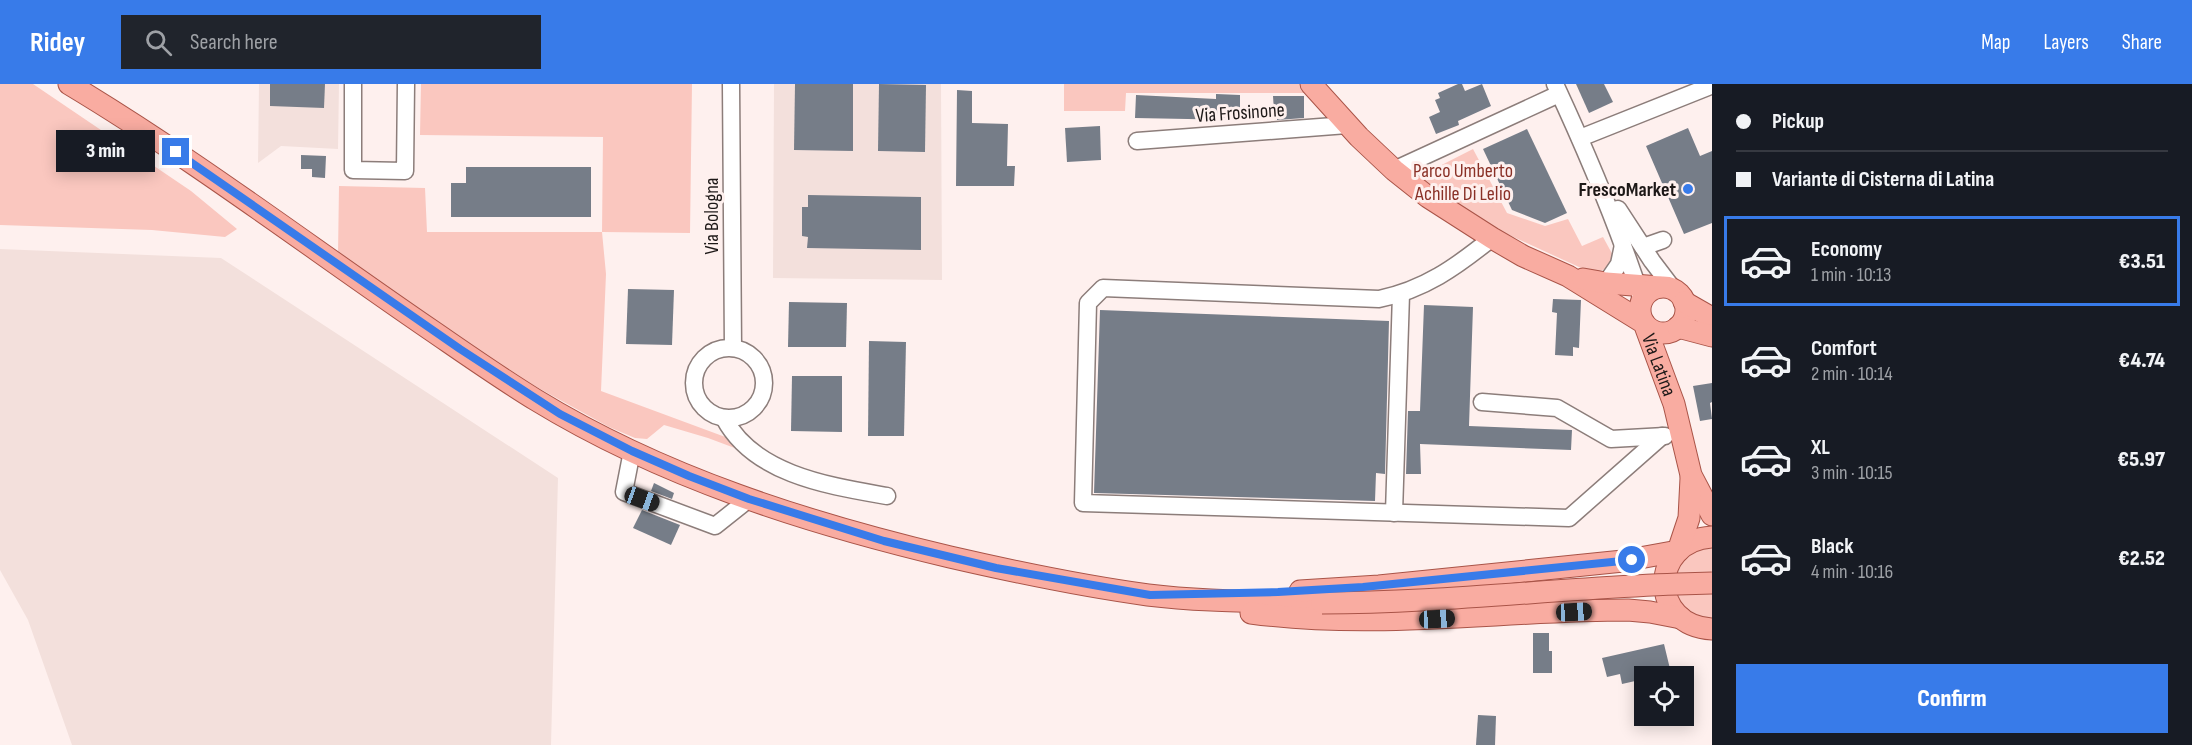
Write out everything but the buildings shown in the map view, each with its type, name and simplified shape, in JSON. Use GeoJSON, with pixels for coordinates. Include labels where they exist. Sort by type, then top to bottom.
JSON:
{"type":"FeatureCollection","features":[{"type":"Feature","properties":{"kind":"main road"},"geometry":{"type":"LineString","coordinates":[[69,84],[138,125],[518,389],[585,428],[632,451],[749,499],[851,532],[938,554],[1030,574],[1243,612],[1321,619],[1417,620],[1611,610],[1641,611],[1697,625]]}},
{"type":"Feature","properties":{"kind":"main road"},"geometry":{"type":"LineString","coordinates":[[1311,84],[1347,125],[1394,170],[1428,197],[1492,238],[1523,256],[1568,276],[1656,332],[1674,329],[1712,336]]}},
{"type":"Feature","properties":{"kind":"main road"},"geometry":{"type":"LineString","coordinates":[[1568,276],[1646,294],[1673,293],[1712,318]]}},
{"type":"Feature","properties":{"kind":"main road","name":"Via Latina"},"geometry":{"type":"LineString","coordinates":[[1640,292],[1641,316],[1674,404]]}},
{"type":"Feature","properties":{"kind":"main road","name":"Via Latina"},"geometry":{"type":"LineString","coordinates":[[1673,293],[1685,315],[1674,329],[1670,355],[1674,404],[1672,436],[1712,515]]}},
{"type":"Feature","properties":{"kind":"main road","name":"Via Latina"},"geometry":{"type":"LineString","coordinates":[[1691,475],[1689,518],[1678,551],[1668,567],[1664,585],[1666,598],[1672,609],[1697,625],[1712,645]]}},
{"type":"Feature","properties":{"kind":"main road"},"geometry":{"type":"LineString","coordinates":[[1150,595],[1278,592],[1378,586],[1623,561],[1678,551],[1701,538],[1712,537]]}},
{"type":"Feature","properties":{"kind":"main road"},"geometry":{"type":"LineString","coordinates":[[1150,595],[1322,603],[1423,601],[1625,585],[1712,583]]}},
{"type":"Feature","properties":{"kind":"street"},"geometry":{"type":"LineString","coordinates":[[353,84],[353,171],[405,171],[406,84]]}},
{"type":"Feature","properties":{"kind":"street","name":"Via Bologna"},"geometry":{"type":"LineString","coordinates":[[731,84],[733,348]]}},
{"type":"Feature","properties":{"kind":"street"},"geometry":{"type":"LineString","coordinates":[[1580,138],[1708,87]]}},
{"type":"Feature","properties":{"kind":"street"},"geometry":{"type":"LineString","coordinates":[[1394,170],[1557,89],[1596,174],[1623,241],[1640,292]]}},
{"type":"Feature","properties":{"kind":"street","name":"Via Frosinone"},"geometry":{"type":"LineString","coordinates":[[1137,141],[1347,125]]}},
{"type":"Feature","properties":{"kind":"street"},"geometry":{"type":"LineString","coordinates":[[1596,174],[1673,293]]}},
{"type":"Feature","properties":{"kind":"street"},"geometry":{"type":"LineString","coordinates":[[1492,238],[1455,268],[1401,294],[1379,299],[1103,288],[1088,303],[1083,503],[1569,518],[1672,436]]}},
{"type":"Feature","properties":{"kind":"street"},"geometry":{"type":"LineString","coordinates":[[1643,247],[1663,240]]}},
{"type":"Feature","properties":{"kind":"street"},"geometry":{"type":"LineString","coordinates":[[1606,283],[1619,264],[1623,241]]}},
{"type":"Feature","properties":{"kind":"street"},"geometry":{"type":"LineString","coordinates":[[1394,513],[1401,294]]}},
{"type":"Feature","properties":{"kind":"street"},"geometry":{"type":"LineString","coordinates":[[733,348],[755,359],[762,369],[763,394],[757,405],[748,413],[736,418],[724,418],[712,415],[696,397],[695,373],[705,358],[721,349],[733,348]]}},
{"type":"Feature","properties":{"kind":"street"},"geometry":{"type":"LineString","coordinates":[[1482,402],[1557,408],[1611,439],[1672,436]]}},
{"type":"Feature","properties":{"kind":"street"},"geometry":{"type":"LineString","coordinates":[[724,418],[735,436],[744,445],[777,466],[839,488],[887,496]]}},
{"type":"Feature","properties":{"kind":"street"},"geometry":{"type":"LineString","coordinates":[[632,451],[624,492],[715,526],[749,499]]}},
{"type":"Feature","properties":{"kind":"shaded area"},"geometry":{"type":"Polygon","coordinates":[[[259,84],[339,84],[338,149],[281,146],[258,163],[259,84]]]}},
{"type":"Feature","properties":{"kind":"shaded area"},"geometry":{"type":"Polygon","coordinates":[[[774,84],[941,84],[942,280],[773,278],[774,84]]]}},
{"type":"Feature","properties":{"kind":"shaded area"},"geometry":{"type":"Polygon","coordinates":[[[0,249],[221,258],[558,478],[551,745],[72,745],[28,620],[0,570],[0,249]]]}},
{"type":"Feature","properties":{"kind":"green space"},"geometry":{"type":"Polygon","coordinates":[[[0,84],[33,84],[191,191],[237,229],[225,237],[152,230],[0,225],[0,84]]]}},
{"type":"Feature","properties":{"kind":"green space"},"geometry":{"type":"Polygon","coordinates":[[[421,84],[692,84],[690,233],[602,232],[603,137],[420,135],[421,84]]]}},
{"type":"Feature","properties":{"kind":"green space"},"geometry":{"type":"Polygon","coordinates":[[[1064,84],[1303,84],[1310,93],[1126,93],[1125,111],[1064,111],[1064,84]]]}},
{"type":"Feature","properties":{"kind":"green space","name":"Parco Umberto Achille Di Lelio"},"geometry":{"type":"Polygon","coordinates":[[[1473,149],[1507,213],[1545,226],[1568,219],[1582,246],[1603,237],[1615,259],[1609,268],[1592,273],[1483,223],[1418,177],[1473,149]]]}},
{"type":"Feature","properties":{"kind":"green space"},"geometry":{"type":"Polygon","coordinates":[[[339,186],[425,188],[427,232],[602,232],[606,274],[601,391],[728,438],[740,450],[664,425],[647,439],[635,438],[609,427],[504,369],[338,254],[339,186]]]}},
{"type":"Feature","properties":{"kind":"green space"},"geometry":{"type":"Polygon","coordinates":[[[1712,545],[1712,622],[1700,621],[1679,606],[1673,570],[1689,550],[1712,545]]]}},
{"type":"Feature","properties":{"kind":"place","name":"FrescoMarket"},"geometry":{"type":"Point","coordinates":[1688,189]}},
{"type":"Feature","properties":{"kind":"route"},"geometry":{"type":"LineString","coordinates":[[176,152],[518,389],[585,428],[689,476],[749,499],[884,541],[996,568],[1150,595],[1278,592],[1363,587],[1632,560]]}}]}
